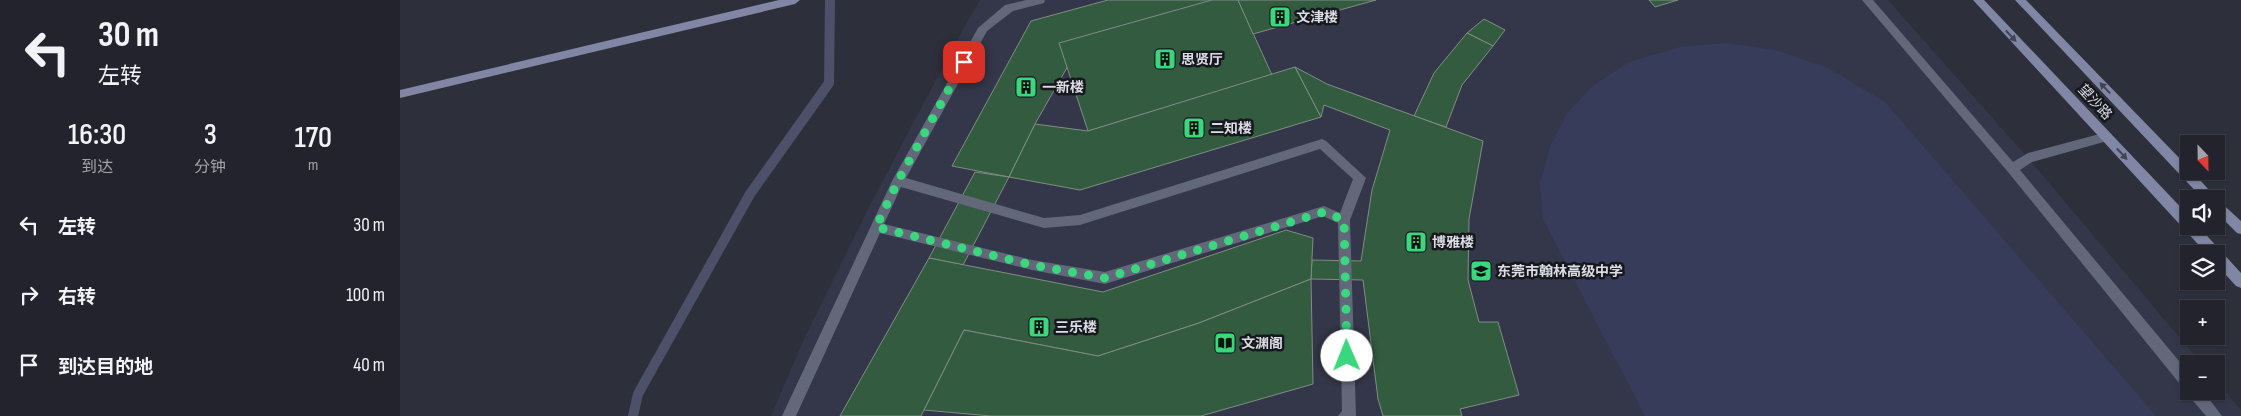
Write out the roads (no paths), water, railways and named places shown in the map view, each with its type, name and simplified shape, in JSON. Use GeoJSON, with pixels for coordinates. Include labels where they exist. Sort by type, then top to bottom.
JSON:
{"type":"FeatureCollection","features":[{"type":"Feature","properties":{"kind":"main road"},"geometry":{"type":"LineString","coordinates":[[400,94],[795,0]]}},
{"type":"Feature","properties":{"kind":"main road","name":"望沙路"},"geometry":{"type":"LineString","coordinates":[[1978,0],[2180,216]]}},
{"type":"Feature","properties":{"kind":"main road","name":"望沙路"},"geometry":{"type":"LineString","coordinates":[[2020,0],[2202,190]]}},
{"type":"Feature","properties":{"kind":"main road"},"geometry":{"type":"LineString","coordinates":[[2225,213],[2241,229]]}},
{"type":"Feature","properties":{"kind":"main road","name":"望沙路"},"geometry":{"type":"LineString","coordinates":[[2198,235],[2207,245]]}},
{"type":"Feature","properties":{"kind":"main road","name":"望沙路"},"geometry":{"type":"LineString","coordinates":[[2225,264],[2241,282]]}},
{"type":"Feature","properties":{"kind":"street"},"geometry":{"type":"LineString","coordinates":[[789,416],[898,181],[982,28],[1009,8],[1040,0]]}},
{"type":"Feature","properties":{"kind":"street"},"geometry":{"type":"LineString","coordinates":[[1867,0],[2012,170],[2180,373]]}},
{"type":"Feature","properties":{"kind":"street"},"geometry":{"type":"LineString","coordinates":[[2012,170],[2028,158],[2107,137]]}},
{"type":"Feature","properties":{"kind":"street"},"geometry":{"type":"LineString","coordinates":[[898,181],[1044,223],[1080,220],[1322,144],[1360,178],[1344,220],[1348,415],[1345,416]]}},
{"type":"Feature","properties":{"kind":"street"},"geometry":{"type":"LineString","coordinates":[[876,227],[1032,265],[1105,278],[1324,212],[1344,220]]}},
{"type":"Feature","properties":{"kind":"street"},"geometry":{"type":"LineString","coordinates":[[2202,400],[2215,416]]}},
{"type":"Feature","properties":{"kind":"waterway"},"geometry":{"type":"LineString","coordinates":[[633,416],[638,394],[750,194],[829,83],[830,0]]}},
{"type":"Feature","properties":{"kind":"place","name":"文津楼"},"geometry":{"type":"Point","coordinates":[1280,17]}},
{"type":"Feature","properties":{"kind":"place","name":"思贤厅"},"geometry":{"type":"Point","coordinates":[1165,59]}},
{"type":"Feature","properties":{"kind":"place","name":"一新楼"},"geometry":{"type":"Point","coordinates":[1026,87]}},
{"type":"Feature","properties":{"kind":"place","name":"二知楼"},"geometry":{"type":"Point","coordinates":[1194,128]}},
{"type":"Feature","properties":{"kind":"place","name":"博雅楼"},"geometry":{"type":"Point","coordinates":[1416,242]}},
{"type":"Feature","properties":{"kind":"place","name":"东莞市翰林高级中学"},"geometry":{"type":"Point","coordinates":[1481,271]}},
{"type":"Feature","properties":{"kind":"place","name":"三乐楼"},"geometry":{"type":"Point","coordinates":[1039,327]}},
{"type":"Feature","properties":{"kind":"place","name":"文渊阁"},"geometry":{"type":"Point","coordinates":[1225,343]}}]}
